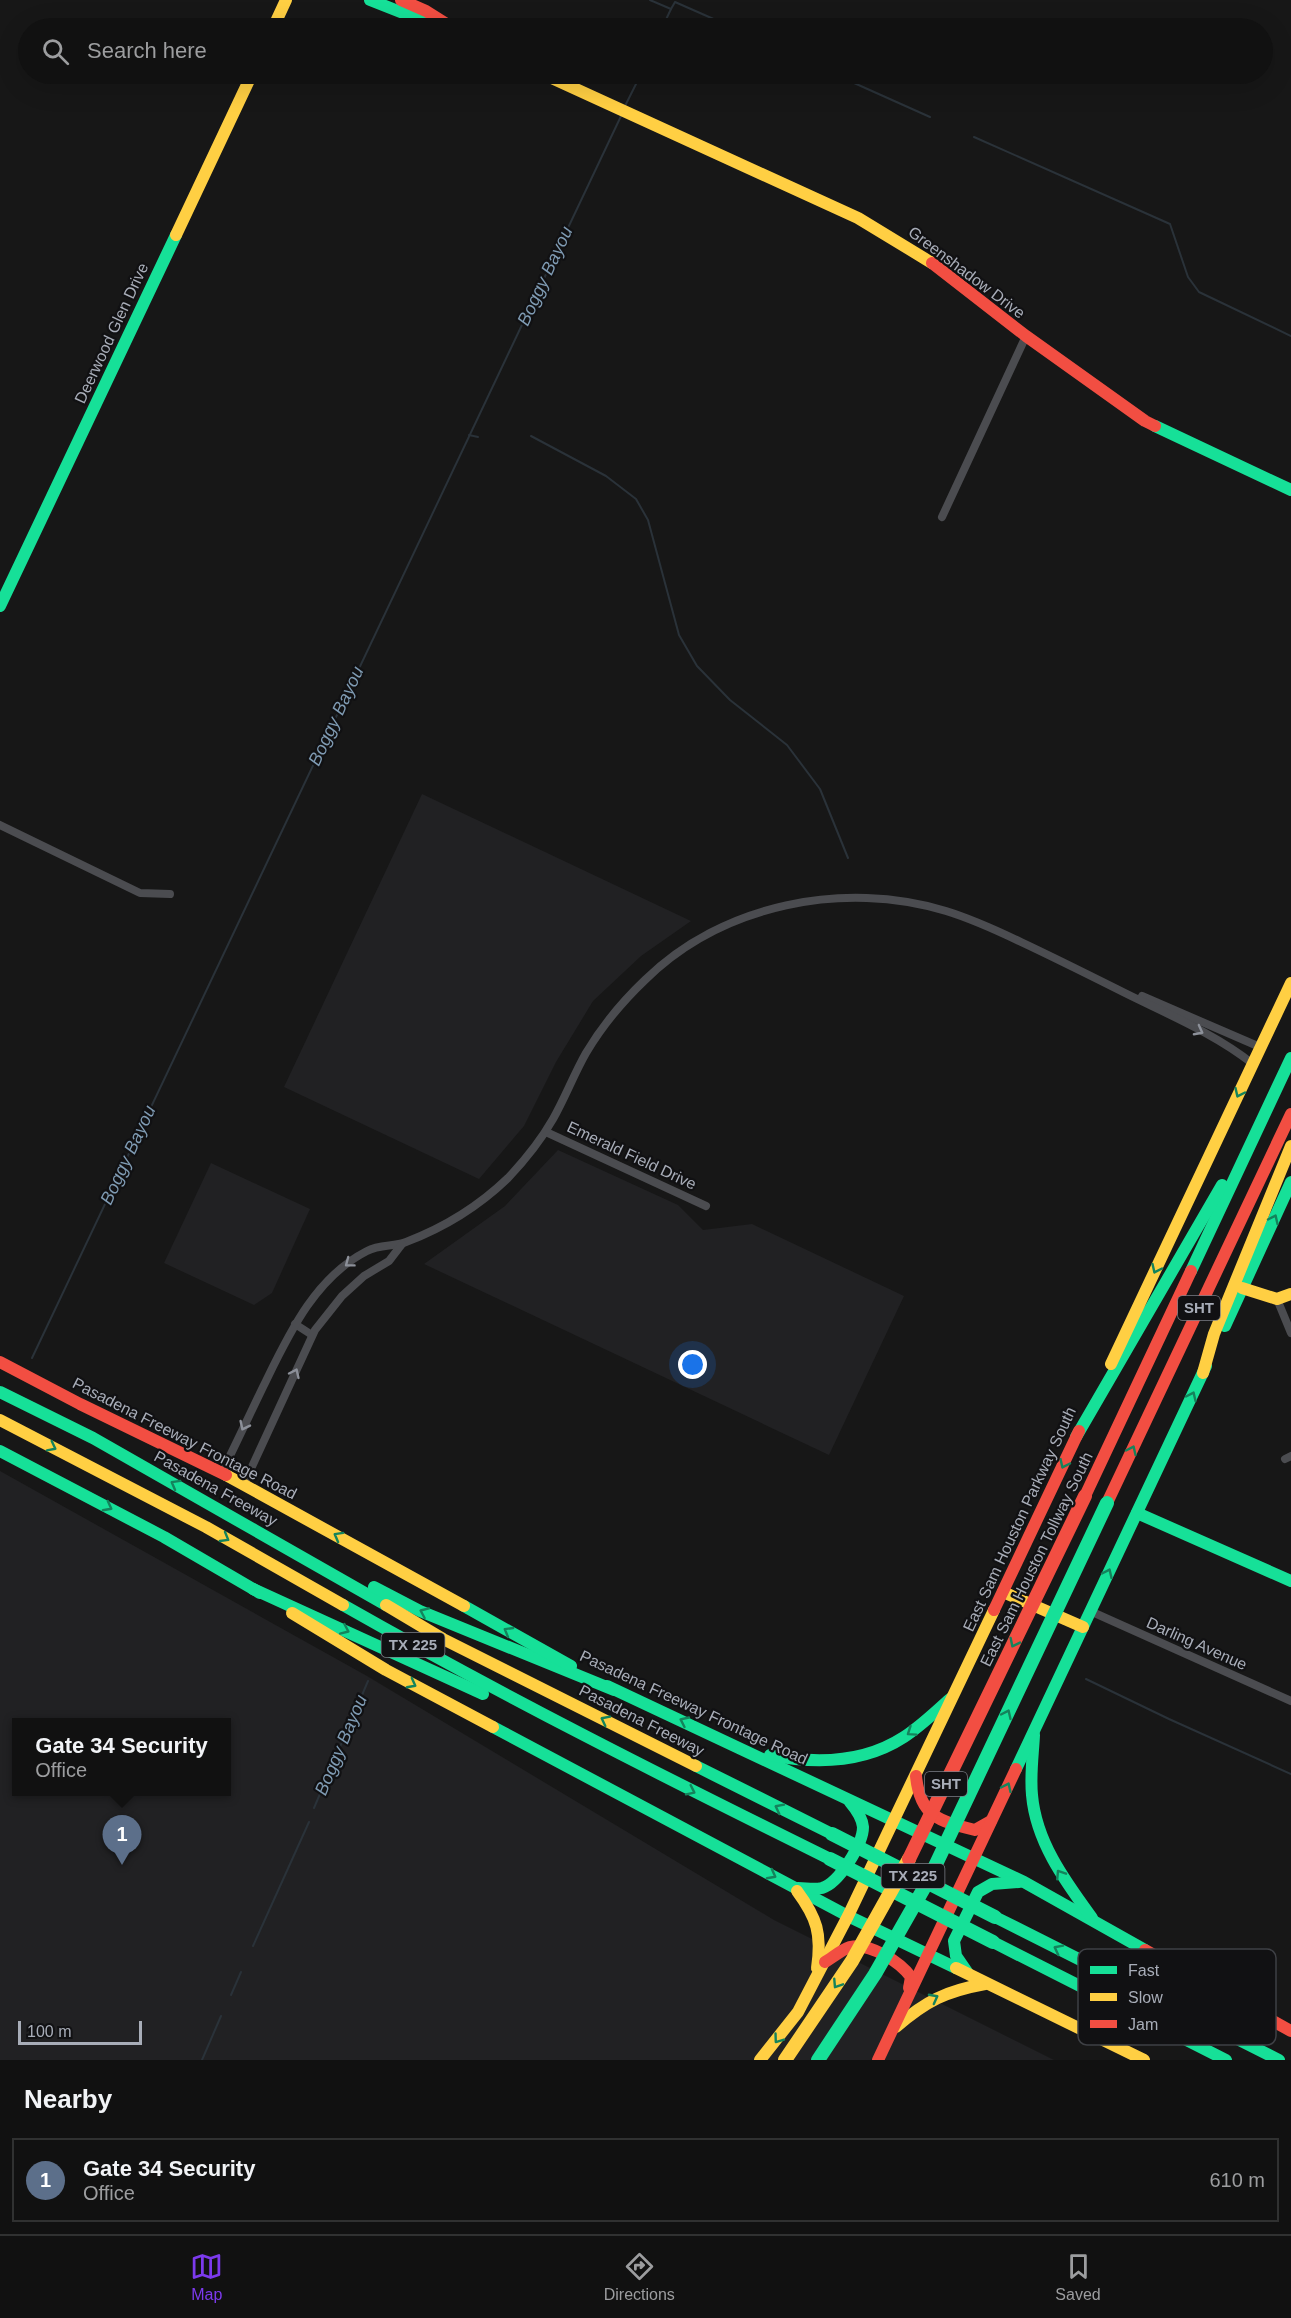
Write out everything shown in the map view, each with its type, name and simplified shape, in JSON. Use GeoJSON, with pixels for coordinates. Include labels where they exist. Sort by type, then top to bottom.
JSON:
{"type":"FeatureCollection","features":[{"type":"Feature","properties":{"kind":"main road"},"geometry":{"type":"LineString","coordinates":[[278,18],[286,0]]}},
{"type":"Feature","properties":{"kind":"main road"},"geometry":{"type":"LineString","coordinates":[[370,0],[416,18]]}},
{"type":"Feature","properties":{"kind":"main road"},"geometry":{"type":"LineString","coordinates":[[401,0],[437,18]]}},
{"type":"Feature","properties":{"kind":"main road","name":"Deerwood Glen Drive"},"geometry":{"type":"LineString","coordinates":[[0,606],[247,84]]}},
{"type":"Feature","properties":{"kind":"main road","name":"Greenshadow Drive"},"geometry":{"type":"LineString","coordinates":[[565,84],[858,218],[928,259],[1026,336],[1145,421],[1291,490]]}},
{"type":"Feature","properties":{"kind":"main road","name":"East Sam Houston Parkway South"},"geometry":{"type":"LineString","coordinates":[[760,2060],[798,2012],[848,1916],[1291,983]]}},
{"type":"Feature","properties":{"kind":"main road","name":"East Sam Houston Tollway South"},"geometry":{"type":"LineString","coordinates":[[785,2060],[852,1961],[904,1869],[1191,1274],[1291,1058]]}},
{"type":"Feature","properties":{"kind":"main road"},"geometry":{"type":"LineString","coordinates":[[1076,1437],[1267,1107]]}},
{"type":"Feature","properties":{"kind":"main road","name":"SHT"},"geometry":{"type":"LineString","coordinates":[[818,2060],[875,1974],[928,1881],[1291,1114]]}},
{"type":"Feature","properties":{"kind":"main road"},"geometry":{"type":"LineString","coordinates":[[1203,1373],[1214,1334],[1291,1146]]}},
{"type":"Feature","properties":{"kind":"main road"},"geometry":{"type":"LineString","coordinates":[[878,2060],[1291,1182]]}},
{"type":"Feature","properties":{"kind":"main road"},"geometry":{"type":"LineString","coordinates":[[1242,1288],[1277,1299],[1291,1294]]}},
{"type":"Feature","properties":{"kind":"main road","name":"Pasadena Freeway Frontage Road"},"geometry":{"type":"LineString","coordinates":[[0,1362],[80,1404],[222,1472],[614,1690],[1024,1882],[1145,1949]]}},
{"type":"Feature","properties":{"kind":"main road","name":"Pasadena Freeway"},"geometry":{"type":"LineString","coordinates":[[0,1392],[93,1438],[443,1638],[1078,1959]]}},
{"type":"Feature","properties":{"kind":"main road","name":"TX 225"},"geometry":{"type":"LineString","coordinates":[[0,1420],[206,1527],[447,1664],[660,1775],[1078,1985]]}},
{"type":"Feature","properties":{"kind":"main road"},"geometry":{"type":"LineString","coordinates":[[0,1451],[164,1537],[386,1670],[848,1916],[1078,2028]]}},
{"type":"Feature","properties":{"kind":"main road"},"geometry":{"type":"LineString","coordinates":[[1137,1512],[1291,1581]]}},
{"type":"Feature","properties":{"kind":"main road"},"geometry":{"type":"LineString","coordinates":[[317,1564],[357,1578],[420,1611],[614,1690]]}},
{"type":"Feature","properties":{"kind":"main road"},"geometry":{"type":"LineString","coordinates":[[253,1589],[660,1775]]}},
{"type":"Feature","properties":{"kind":"main road"},"geometry":{"type":"LineString","coordinates":[[1003,1592],[1083,1627]]}},
{"type":"Feature","properties":{"kind":"main road"},"geometry":{"type":"LineString","coordinates":[[737,1746],[788,1760],[842,1759],[868,1753],[895,1743],[919,1727],[955,1694]]}},
{"type":"Feature","properties":{"kind":"main road"},"geometry":{"type":"LineString","coordinates":[[1034,1729],[1033,1805],[1040,1831],[1052,1861],[1095,1921]]}},
{"type":"Feature","properties":{"kind":"main road"},"geometry":{"type":"LineString","coordinates":[[916,1775],[919,1798],[925,1808],[954,1825],[975,1830],[991,1821]]}},
{"type":"Feature","properties":{"kind":"main road"},"geometry":{"type":"LineString","coordinates":[[794,1887],[817,1889],[827,1886],[835,1879],[859,1846],[862,1832],[861,1815],[841,1795]]}},
{"type":"Feature","properties":{"kind":"main road"},"geometry":{"type":"LineString","coordinates":[[970,1976],[956,1956],[954,1941],[978,1892],[992,1884],[1024,1882]]}},
{"type":"Feature","properties":{"kind":"main road"},"geometry":{"type":"LineString","coordinates":[[794,1887],[812,1910],[819,1929],[821,1944],[816,1978]]}},
{"type":"Feature","properties":{"kind":"main road"},"geometry":{"type":"LineString","coordinates":[[824,1963],[850,1947],[870,1948],[903,1966],[911,1977],[907,1998]]}},
{"type":"Feature","properties":{"kind":"main road"},"geometry":{"type":"LineString","coordinates":[[893,2030],[937,1995],[985,1984]]}},
{"type":"Feature","properties":{"kind":"main road","name":"Pasadena Freeway Frontage Road"},"geometry":{"type":"LineString","coordinates":[[1276,2023],[1291,2031]]}},
{"type":"Feature","properties":{"kind":"main road"},"geometry":{"type":"LineString","coordinates":[[1113,2045],[1144,2060]]}},
{"type":"Feature","properties":{"kind":"main road","name":"TX 225"},"geometry":{"type":"LineString","coordinates":[[1196,2045],[1226,2060]]}},
{"type":"Feature","properties":{"kind":"main road","name":"Pasadena Freeway"},"geometry":{"type":"LineString","coordinates":[[1249,2045],[1279,2060]]}},
{"type":"Feature","properties":{"kind":"street"},"geometry":{"type":"LineString","coordinates":[[942,517],[1026,336]]}},
{"type":"Feature","properties":{"kind":"street"},"geometry":{"type":"LineString","coordinates":[[0,825],[141,893],[170,894]]}},
{"type":"Feature","properties":{"kind":"street"},"geometry":{"type":"LineString","coordinates":[[222,1472],[295,1324],[327,1281],[352,1260],[376,1247],[402,1244],[449,1222],[481,1200],[508,1177],[546,1132],[592,1045],[611,1017],[645,980],[675,954],[710,933],[740,920],[769,910],[815,900],[857,897],[923,905],[969,918],[1092,975],[1260,1047]]}},
{"type":"Feature","properties":{"kind":"street"},"geometry":{"type":"LineString","coordinates":[[1092,975],[1216,1040],[1253,1064]]}},
{"type":"Feature","properties":{"kind":"street","name":"Emerald Field Drive"},"geometry":{"type":"LineString","coordinates":[[546,1132],[706,1206]]}},
{"type":"Feature","properties":{"kind":"street"},"geometry":{"type":"LineString","coordinates":[[244,1484],[312,1335],[323,1318],[364,1276],[389,1261],[402,1244]]}},
{"type":"Feature","properties":{"kind":"street"},"geometry":{"type":"LineString","coordinates":[[1277,1299],[1291,1333]]}},
{"type":"Feature","properties":{"kind":"street"},"geometry":{"type":"LineString","coordinates":[[295,1324],[312,1335]]}},
{"type":"Feature","properties":{"kind":"street","name":"Darling Avenue"},"geometry":{"type":"LineString","coordinates":[[1090,1611],[1291,1701]]}},
{"type":"Feature","properties":{"kind":"shaded area"},"geometry":{"type":"Polygon","coordinates":[[[422,794],[691,921],[641,956],[593,1001],[556,1062],[524,1126],[479,1179],[284,1087],[422,794]]]}},
{"type":"Feature","properties":{"kind":"shaded area"},"geometry":{"type":"Polygon","coordinates":[[[558,1150],[678,1205],[703,1230],[752,1224],[904,1296],[829,1455],[424,1264],[505,1206],[558,1150]]]}},
{"type":"Feature","properties":{"kind":"shaded area"},"geometry":{"type":"Polygon","coordinates":[[[211,1163],[310,1209],[272,1293],[254,1305],[164,1263],[211,1163]]]}},
{"type":"Feature","properties":{"kind":"shaded area"},"geometry":{"type":"Polygon","coordinates":[[[0,1471],[367,1676],[774,1920],[1054,2060],[0,2060],[0,1471]]]}},
{"type":"Feature","properties":{"kind":"waterway"},"geometry":{"type":"LineString","coordinates":[[650,0],[671,9],[675,2],[711,18]]}},
{"type":"Feature","properties":{"kind":"waterway","name":"Boggy Bayou"},"geometry":{"type":"LineString","coordinates":[[667,18],[671,9]]}},
{"type":"Feature","properties":{"kind":"waterway","name":"Boggy Bayou"},"geometry":{"type":"LineString","coordinates":[[625,106],[636,84]]}},
{"type":"Feature","properties":{"kind":"waterway"},"geometry":{"type":"LineString","coordinates":[[856,84],[930,117]]}},
{"type":"Feature","properties":{"kind":"waterway","name":"Boggy Bayou"},"geometry":{"type":"LineString","coordinates":[[32,1358],[622,114]]}},
{"type":"Feature","properties":{"kind":"waterway"},"geometry":{"type":"LineString","coordinates":[[974,137],[1170,224],[1188,277],[1199,292],[1291,336]]}},
{"type":"Feature","properties":{"kind":"waterway","name":"Boggy Bayou"},"geometry":{"type":"LineString","coordinates":[[469,435],[478,437]]}},
{"type":"Feature","properties":{"kind":"waterway"},"geometry":{"type":"LineString","coordinates":[[531,436],[606,476],[636,499],[648,520],[679,635],[697,666],[730,700],[787,745],[820,789],[848,858]]}},
{"type":"Feature","properties":{"kind":"waterway"},"geometry":{"type":"LineString","coordinates":[[1086,1679],[1291,1774]]}},
{"type":"Feature","properties":{"kind":"waterway","name":"Boggy Bayou"},"geometry":{"type":"LineString","coordinates":[[314,1808],[368,1681]]}},
{"type":"Feature","properties":{"kind":"waterway","name":"Boggy Bayou"},"geometry":{"type":"LineString","coordinates":[[253,1946],[309,1822]]}},
{"type":"Feature","properties":{"kind":"waterway","name":"Boggy Bayou"},"geometry":{"type":"LineString","coordinates":[[231,1995],[241,1972]]}},
{"type":"Feature","properties":{"kind":"waterway","name":"Boggy Bayou"},"geometry":{"type":"LineString","coordinates":[[202,2060],[221,2016]]}},
{"type":"Feature","properties":{"kind":"traffic: fast"},"geometry":{"type":"LineString","coordinates":[[370,0],[416,18]]}},
{"type":"Feature","properties":{"kind":"traffic: fast"},"geometry":{"type":"LineString","coordinates":[[0,606],[176,235]]}},
{"type":"Feature","properties":{"kind":"traffic: fast"},"geometry":{"type":"LineString","coordinates":[[1155,426],[1291,490]]}},
{"type":"Feature","properties":{"kind":"traffic: fast"},"geometry":{"type":"LineString","coordinates":[[1191,1271],[1291,1058]]}},
{"type":"Feature","properties":{"kind":"traffic: fast"},"geometry":{"type":"LineString","coordinates":[[1225,1326],[1291,1182]]}},
{"type":"Feature","properties":{"kind":"traffic: fast"},"geometry":{"type":"LineString","coordinates":[[1076,1437],[1222,1185]]}},
{"type":"Feature","properties":{"kind":"traffic: fast"},"geometry":{"type":"LineString","coordinates":[[1016,1769],[1206,1366]]}},
{"type":"Feature","properties":{"kind":"traffic: fast"},"geometry":{"type":"LineString","coordinates":[[0,1392],[93,1438],[386,1605]]}},
{"type":"Feature","properties":{"kind":"traffic: fast"},"geometry":{"type":"LineString","coordinates":[[0,1451],[164,1537],[260,1593]]}},
{"type":"Feature","properties":{"kind":"traffic: fast"},"geometry":{"type":"LineString","coordinates":[[818,2060],[875,1974],[928,1881],[1107,1503]]}},
{"type":"Feature","properties":{"kind":"traffic: fast"},"geometry":{"type":"LineString","coordinates":[[1137,1513],[1291,1581]]}},
{"type":"Feature","properties":{"kind":"traffic: fast"},"geometry":{"type":"LineString","coordinates":[[374,1587],[420,1611],[614,1690]]}},
{"type":"Feature","properties":{"kind":"traffic: fast"},"geometry":{"type":"LineString","coordinates":[[253,1589],[483,1694]]}},
{"type":"Feature","properties":{"kind":"traffic: fast"},"geometry":{"type":"LineString","coordinates":[[343,1605],[585,1736],[830,1859]]}},
{"type":"Feature","properties":{"kind":"traffic: fast"},"geometry":{"type":"LineString","coordinates":[[464,1606],[571,1666]]}},
{"type":"Feature","properties":{"kind":"traffic: fast"},"geometry":{"type":"LineString","coordinates":[[607,1686],[1024,1882],[1143,1949]]}},
{"type":"Feature","properties":{"kind":"traffic: fast"},"geometry":{"type":"LineString","coordinates":[[770,1755],[822,1760],[873,1752],[889,1746],[910,1733],[950,1699]]}},
{"type":"Feature","properties":{"kind":"traffic: fast"},"geometry":{"type":"LineString","coordinates":[[493,1727],[848,1916],[956,1968]]}},
{"type":"Feature","properties":{"kind":"traffic: fast"},"geometry":{"type":"LineString","coordinates":[[1034,1735],[1031,1788],[1039,1829],[1053,1860],[1092,1918]]}},
{"type":"Feature","properties":{"kind":"traffic: fast"},"geometry":{"type":"LineString","coordinates":[[696,1766],[832,1834]]}},
{"type":"Feature","properties":{"kind":"traffic: fast"},"geometry":{"type":"LineString","coordinates":[[798,1888],[819,1889],[829,1885],[849,1862],[859,1843],[863,1827],[860,1817],[850,1802]]}},
{"type":"Feature","properties":{"kind":"traffic: fast"},"geometry":{"type":"LineString","coordinates":[[832,1834],[995,1917]]}},
{"type":"Feature","properties":{"kind":"traffic: fast"},"geometry":{"type":"LineString","coordinates":[[830,1859],[993,1942]]}},
{"type":"Feature","properties":{"kind":"traffic: fast"},"geometry":{"type":"LineString","coordinates":[[967,1972],[956,1956],[954,1941],[978,1892],[992,1884],[1019,1882]]}},
{"type":"Feature","properties":{"kind":"traffic: fast"},"geometry":{"type":"LineString","coordinates":[[995,1917],[1078,1959]]}},
{"type":"Feature","properties":{"kind":"traffic: fast"},"geometry":{"type":"LineString","coordinates":[[993,1942],[1078,1985]]}},
{"type":"Feature","properties":{"kind":"traffic: fast"},"geometry":{"type":"LineString","coordinates":[[1196,2045],[1226,2060]]}},
{"type":"Feature","properties":{"kind":"traffic: fast"},"geometry":{"type":"LineString","coordinates":[[1249,2045],[1279,2060]]}},
{"type":"Feature","properties":{"kind":"traffic: slow"},"geometry":{"type":"LineString","coordinates":[[278,18],[286,0]]}},
{"type":"Feature","properties":{"kind":"traffic: slow"},"geometry":{"type":"LineString","coordinates":[[176,235],[247,84]]}},
{"type":"Feature","properties":{"kind":"traffic: slow"},"geometry":{"type":"LineString","coordinates":[[565,84],[858,218],[932,263]]}},
{"type":"Feature","properties":{"kind":"traffic: slow"},"geometry":{"type":"LineString","coordinates":[[1111,1364],[1291,983]]}},
{"type":"Feature","properties":{"kind":"traffic: slow"},"geometry":{"type":"LineString","coordinates":[[1203,1373],[1214,1334],[1291,1146]]}},
{"type":"Feature","properties":{"kind":"traffic: slow"},"geometry":{"type":"LineString","coordinates":[[1242,1288],[1277,1299],[1291,1294]]}},
{"type":"Feature","properties":{"kind":"traffic: slow"},"geometry":{"type":"LineString","coordinates":[[0,1420],[206,1527],[343,1605]]}},
{"type":"Feature","properties":{"kind":"traffic: slow"},"geometry":{"type":"LineString","coordinates":[[226,1475],[464,1606]]}},
{"type":"Feature","properties":{"kind":"traffic: slow"},"geometry":{"type":"LineString","coordinates":[[1003,1592],[1083,1627]]}},
{"type":"Feature","properties":{"kind":"traffic: slow"},"geometry":{"type":"LineString","coordinates":[[386,1605],[443,1639],[696,1766]]}},
{"type":"Feature","properties":{"kind":"traffic: slow"},"geometry":{"type":"LineString","coordinates":[[760,2060],[798,2012],[848,1916],[994,1610]]}},
{"type":"Feature","properties":{"kind":"traffic: slow"},"geometry":{"type":"LineString","coordinates":[[292,1613],[386,1670],[493,1727]]}},
{"type":"Feature","properties":{"kind":"traffic: slow"},"geometry":{"type":"LineString","coordinates":[[785,2060],[852,1961],[909,1859]]}},
{"type":"Feature","properties":{"kind":"traffic: slow"},"geometry":{"type":"LineString","coordinates":[[797,1891],[816,1927],[819,1945],[817,1968]]}},
{"type":"Feature","properties":{"kind":"traffic: slow"},"geometry":{"type":"LineString","coordinates":[[956,1968],[1078,2028]]}},
{"type":"Feature","properties":{"kind":"traffic: slow"},"geometry":{"type":"LineString","coordinates":[[896,2027],[937,1998],[985,1984]]}},
{"type":"Feature","properties":{"kind":"traffic: slow"},"geometry":{"type":"LineString","coordinates":[[1113,2045],[1144,2060]]}},
{"type":"Feature","properties":{"kind":"traffic: jam"},"geometry":{"type":"LineString","coordinates":[[401,0],[437,18]]}},
{"type":"Feature","properties":{"kind":"traffic: jam"},"geometry":{"type":"LineString","coordinates":[[932,263],[1026,336],[1155,426]]}},
{"type":"Feature","properties":{"kind":"traffic: jam"},"geometry":{"type":"LineString","coordinates":[[1107,1503],[1291,1114]]}},
{"type":"Feature","properties":{"kind":"traffic: jam"},"geometry":{"type":"LineString","coordinates":[[1085,1496],[1191,1271]]}},
{"type":"Feature","properties":{"kind":"traffic: jam"},"geometry":{"type":"LineString","coordinates":[[0,1362],[226,1475]]}},
{"type":"Feature","properties":{"kind":"traffic: jam"},"geometry":{"type":"LineString","coordinates":[[994,1610],[1079,1431]]}},
{"type":"Feature","properties":{"kind":"traffic: jam"},"geometry":{"type":"LineString","coordinates":[[909,1859],[1085,1496]]}},
{"type":"Feature","properties":{"kind":"traffic: jam"},"geometry":{"type":"LineString","coordinates":[[878,2060],[1016,1769]]}},
{"type":"Feature","properties":{"kind":"traffic: jam"},"geometry":{"type":"LineString","coordinates":[[916,1776],[922,1800],[933,1815],[941,1820],[975,1830],[991,1821]]}},
{"type":"Feature","properties":{"kind":"traffic: jam"},"geometry":{"type":"LineString","coordinates":[[825,1962],[850,1947],[866,1947],[883,1954],[906,1971],[911,1977],[909,1988]]}},
{"type":"Feature","properties":{"kind":"traffic: jam"},"geometry":{"type":"LineString","coordinates":[[1276,2023],[1291,2031]]}},
{"type":"Feature","properties":{"kind":"place","name":"Gate 34 Security"},"geometry":{"type":"Point","coordinates":[122,1865]}}]}
